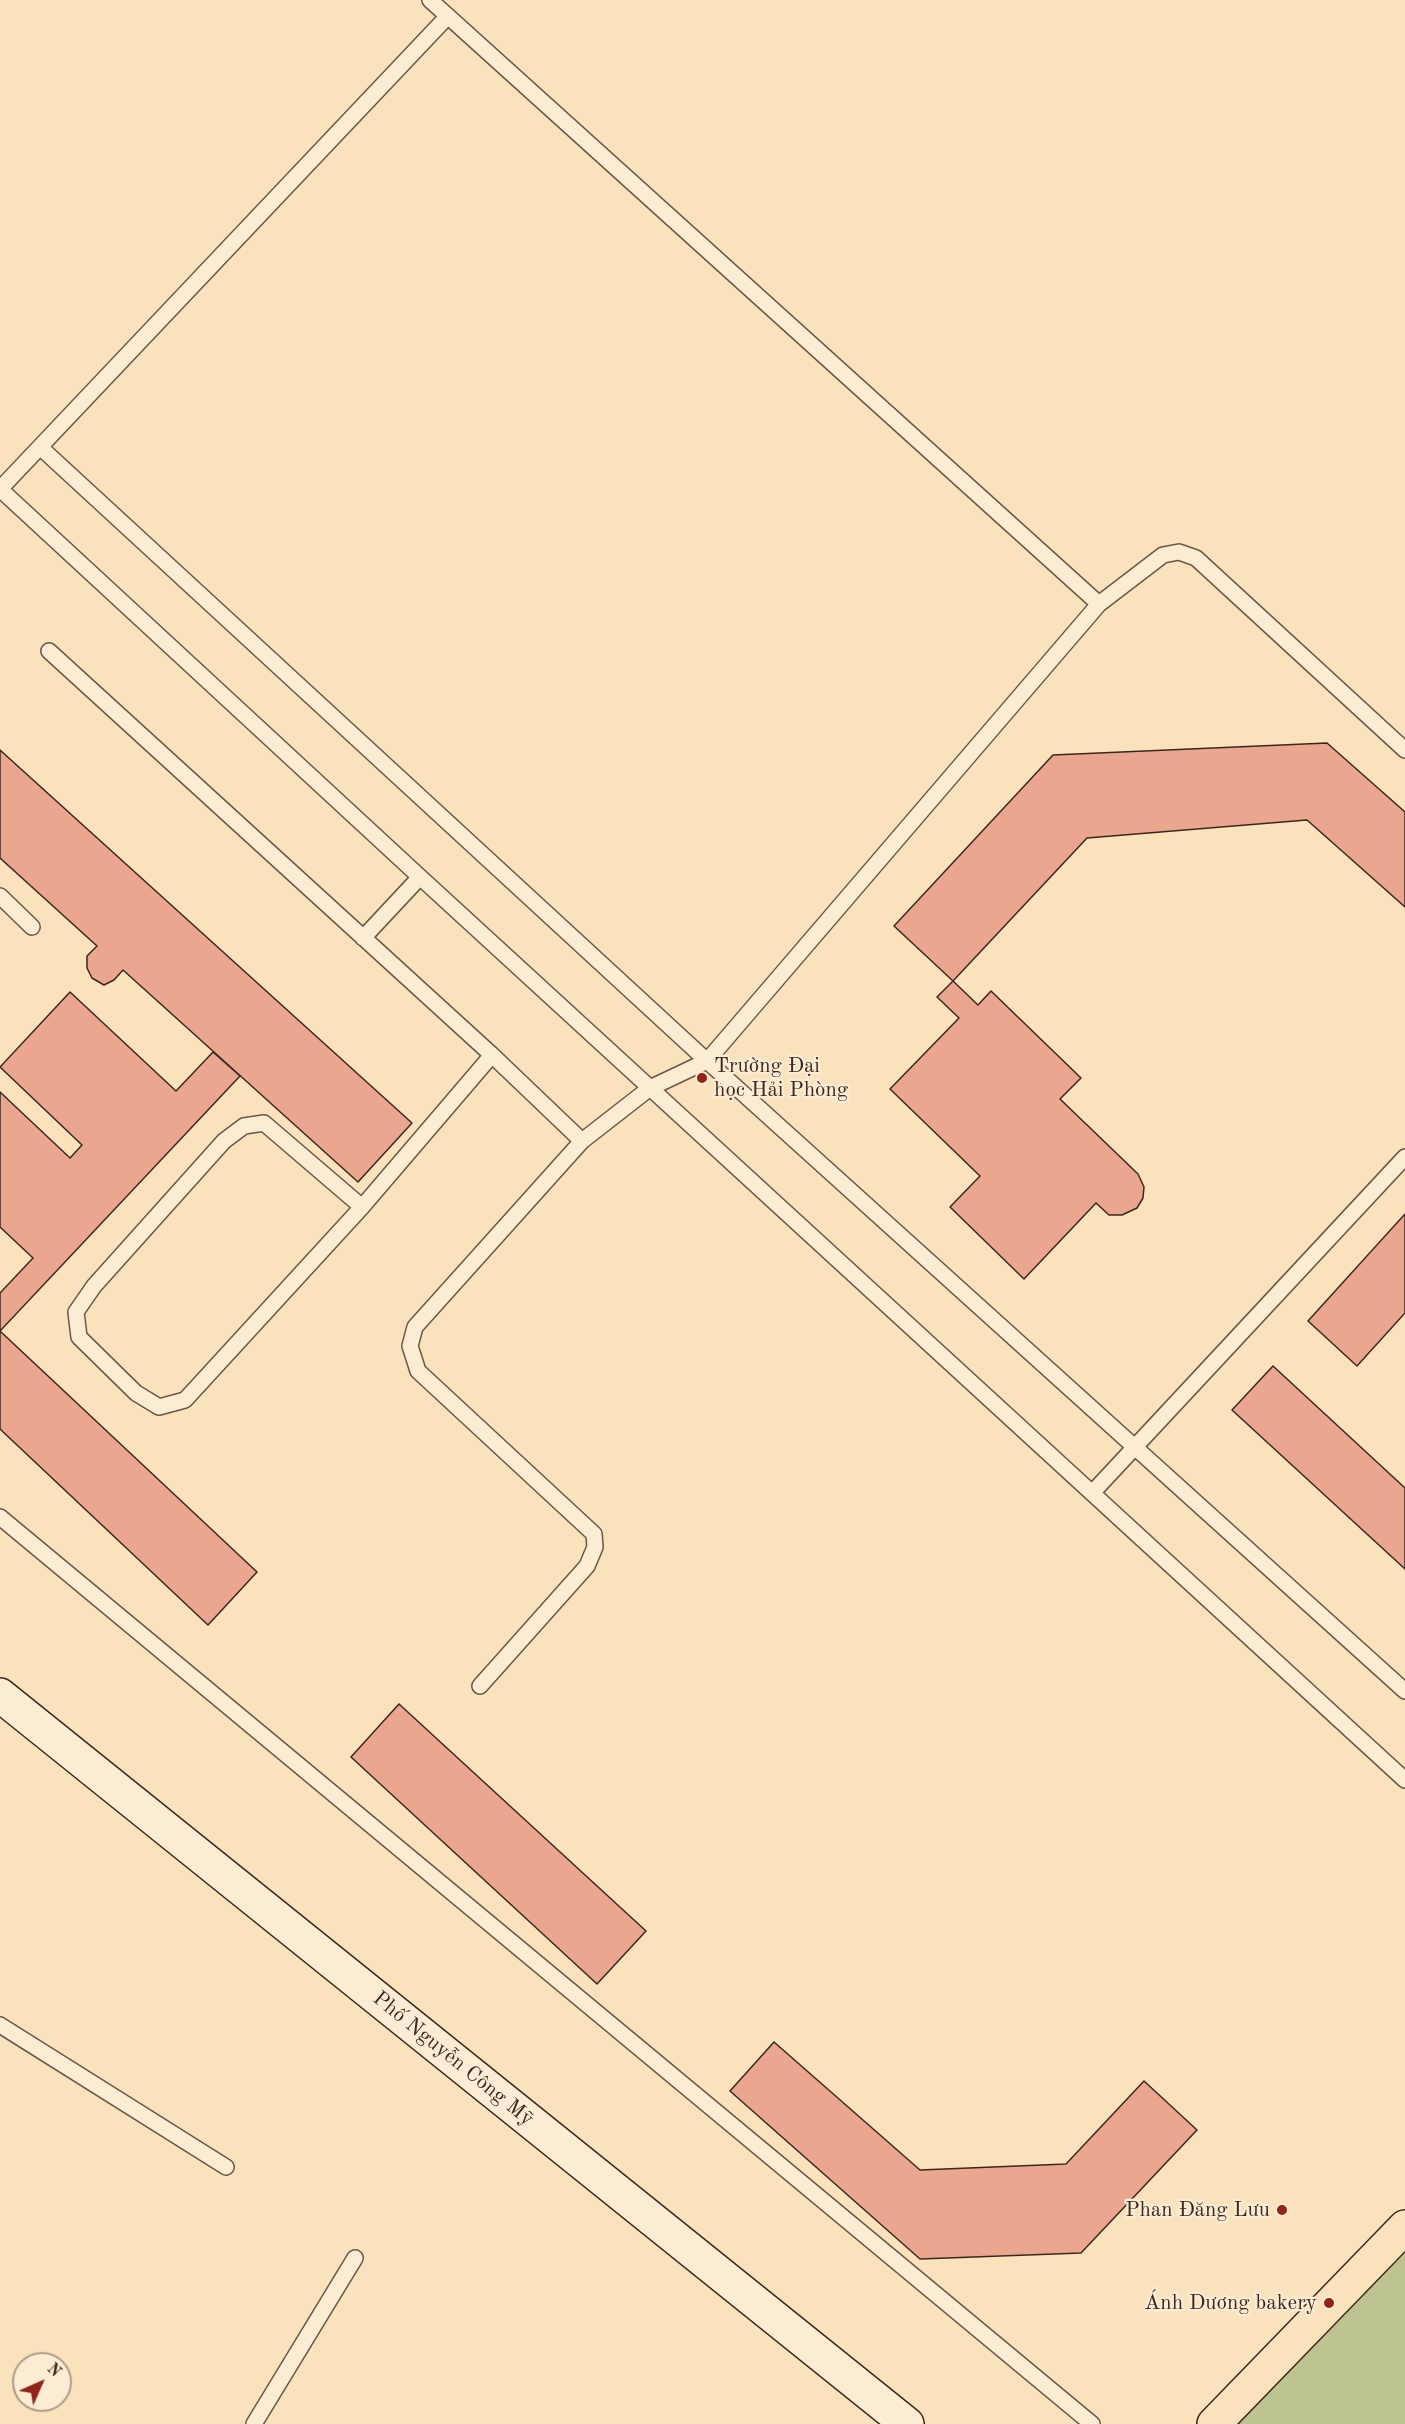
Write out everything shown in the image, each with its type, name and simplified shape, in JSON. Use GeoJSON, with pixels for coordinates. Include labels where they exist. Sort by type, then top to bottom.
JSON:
{"type":"FeatureCollection","features":[{"type":"Feature","properties":{"kind":"main road"},"geometry":{"type":"LineString","coordinates":[[1214,2424],[1405,2227]]}},
{"type":"Feature","properties":{"kind":"street","name":"Phố Nguyễn Công Mỹ"},"geometry":{"type":"LineString","coordinates":[[0,1695],[906,2424]]}},
{"type":"Feature","properties":{"kind":"lane"},"geometry":{"type":"LineString","coordinates":[[430,0],[1099,604]]}},
{"type":"Feature","properties":{"kind":"lane"},"geometry":{"type":"LineString","coordinates":[[448,16],[0,489],[1405,1780]]}},
{"type":"Feature","properties":{"kind":"lane"},"geometry":{"type":"LineString","coordinates":[[40,447],[707,1061],[1405,1691]]}},
{"type":"Feature","properties":{"kind":"lane"},"geometry":{"type":"LineString","coordinates":[[480,1686],[587,1566],[595,1547],[594,1534],[418,1371],[410,1346],[415,1327],[582,1141],[650,1088],[707,1061],[1099,604],[1163,555],[1179,552],[1196,558],[1405,750]]}},
{"type":"Feature","properties":{"kind":"lane"},"geometry":{"type":"LineString","coordinates":[[49,651],[492,1055],[582,1141]]}},
{"type":"Feature","properties":{"kind":"lane"},"geometry":{"type":"LineString","coordinates":[[363,938],[420,877]]}},
{"type":"Feature","properties":{"kind":"lane"},"geometry":{"type":"LineString","coordinates":[[0,896],[32,927]]}},
{"type":"Feature","properties":{"kind":"lane"},"geometry":{"type":"LineString","coordinates":[[362,1208],[264,1123],[244,1126],[224,1141],[94,1286],[76,1312],[79,1337],[136,1393],[159,1407],[185,1400],[362,1208],[492,1055]]}},
{"type":"Feature","properties":{"kind":"lane"},"geometry":{"type":"LineString","coordinates":[[1093,1492],[1405,1157]]}},
{"type":"Feature","properties":{"kind":"lane"},"geometry":{"type":"LineString","coordinates":[[0,1517],[1092,2424]]}},
{"type":"Feature","properties":{"kind":"lane"},"geometry":{"type":"LineString","coordinates":[[0,2025],[226,2167]]}},
{"type":"Feature","properties":{"kind":"lane"},"geometry":{"type":"LineString","coordinates":[[254,2424],[355,2258]]}},
{"type":"Feature","properties":{"kind":"green space"},"geometry":{"type":"Polygon","coordinates":[[[1405,2230],[1405,2424],[1221,2424],[1405,2230]]]}},
{"type":"Feature","properties":{"kind":"building"},"geometry":{"type":"Polygon","coordinates":[[[1327,743],[1405,812],[1405,907],[1307,820],[1087,838],[953,981],[894,926],[1053,755],[1327,743]]]}},
{"type":"Feature","properties":{"kind":"building"},"geometry":{"type":"Polygon","coordinates":[[[0,750],[412,1123],[358,1182],[123,970],[114,980],[104,985],[92,978],[87,968],[87,956],[97,946],[0,858],[0,750]]]}},
{"type":"Feature","properties":{"kind":"building"},"geometry":{"type":"Polygon","coordinates":[[[953,981],[978,1005],[991,991],[1081,1078],[1060,1099],[1138,1174],[1144,1187],[1143,1198],[1137,1208],[1122,1215],[1109,1215],[1096,1203],[1024,1279],[950,1207],[980,1176],[890,1089],[959,1018],[937,997],[953,981]]]}},
{"type":"Feature","properties":{"kind":"building"},"geometry":{"type":"Polygon","coordinates":[[[70,992],[176,1091],[213,1052],[240,1076],[0,1331],[0,1293],[33,1258],[0,1227],[0,1092],[70,1158],[82,1145],[0,1067],[70,992]]]}},
{"type":"Feature","properties":{"kind":"building"},"geometry":{"type":"Polygon","coordinates":[[[1405,1214],[1405,1313],[1357,1366],[1308,1321],[1405,1214]]]}},
{"type":"Feature","properties":{"kind":"building"},"geometry":{"type":"Polygon","coordinates":[[[0,1331],[257,1572],[208,1625],[0,1429],[0,1331]]]}},
{"type":"Feature","properties":{"kind":"building"},"geometry":{"type":"Polygon","coordinates":[[[1273,1366],[1405,1488],[1405,1569],[1232,1410],[1273,1366]]]}},
{"type":"Feature","properties":{"kind":"building"},"geometry":{"type":"Polygon","coordinates":[[[399,1704],[646,1931],[597,1984],[351,1757],[399,1704]]]}},
{"type":"Feature","properties":{"kind":"building"},"geometry":{"type":"Polygon","coordinates":[[[774,2042],[920,2170],[1066,2164],[1144,2081],[1197,2130],[1081,2253],[920,2259],[730,2091],[774,2042]]]}},
{"type":"Feature","properties":{"kind":"place","name":"Trường Đại học Hải Phòng"},"geometry":{"type":"Point","coordinates":[702,1078]}},
{"type":"Feature","properties":{"kind":"place","name":"Phan Đăng Lưu"},"geometry":{"type":"Point","coordinates":[1282,2210]}},
{"type":"Feature","properties":{"kind":"place","name":"Ánh Dương bakery"},"geometry":{"type":"Point","coordinates":[1329,2303]}}]}
